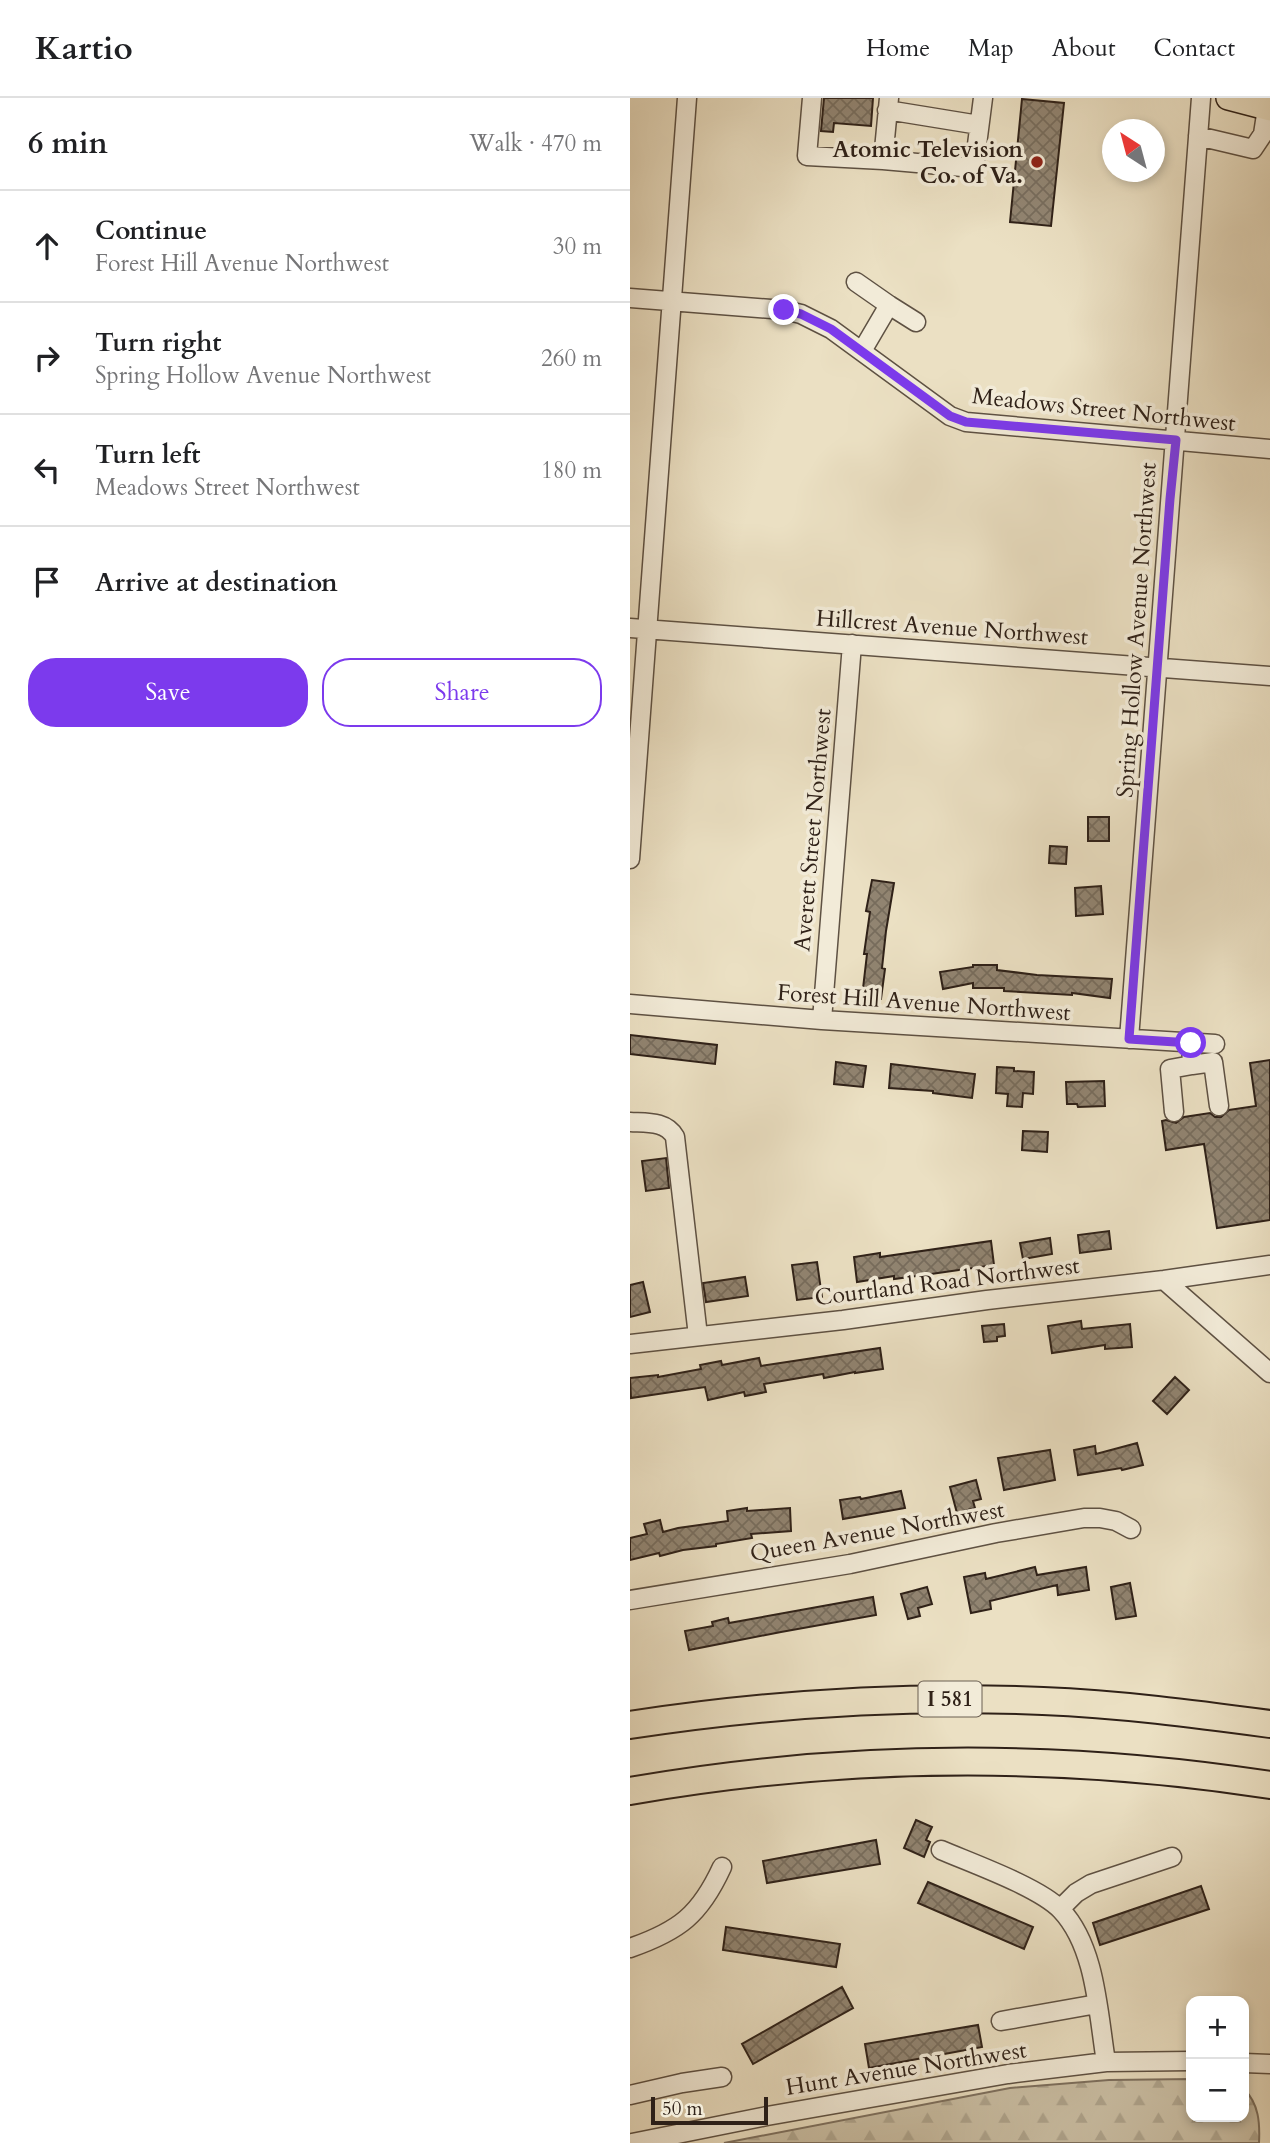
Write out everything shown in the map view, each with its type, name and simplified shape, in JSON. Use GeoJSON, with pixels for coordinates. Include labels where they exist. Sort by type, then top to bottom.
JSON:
{"type":"FeatureCollection","features":[{"type":"Feature","properties":{"kind":"highway","name":"I 581"},"geometry":{"type":"LineString","coordinates":[[630,1725],[813,1704],[929,1699],[1103,1705],[1270,1724]]}},
{"type":"Feature","properties":{"kind":"highway"},"geometry":{"type":"LineString","coordinates":[[630,1791],[759,1771],[918,1762],[1052,1762],[1171,1772],[1270,1785]]}},
{"type":"Feature","properties":{"kind":"main road"},"geometry":{"type":"LineString","coordinates":[[1228,98],[1268,108]]}},
{"type":"Feature","properties":{"kind":"street"},"geometry":{"type":"LineString","coordinates":[[630,859],[638,629],[671,301],[687,98]]}},
{"type":"Feature","properties":{"kind":"street"},"geometry":{"type":"LineString","coordinates":[[812,98],[807,156],[974,168],[983,98]]}},
{"type":"Feature","properties":{"kind":"street","name":"Spring Hollow Avenue Northwest"},"geometry":{"type":"LineString","coordinates":[[1129,1039],[1200,98]]}},
{"type":"Feature","properties":{"kind":"street"},"geometry":{"type":"LineString","coordinates":[[883,160],[888,104],[979,125]]}},
{"type":"Feature","properties":{"kind":"street"},"geometry":{"type":"LineString","coordinates":[[1198,136],[1253,149],[1263,134],[1268,108]]}},
{"type":"Feature","properties":{"kind":"street"},"geometry":{"type":"LineString","coordinates":[[856,282],[916,321]]}},
{"type":"Feature","properties":{"kind":"street","name":"Meadows Street Northwest"},"geometry":{"type":"LineString","coordinates":[[630,298],[784,310],[801,314],[831,329],[950,416],[966,422],[1270,449]]}},
{"type":"Feature","properties":{"kind":"street"},"geometry":{"type":"LineString","coordinates":[[862,351],[889,305]]}},
{"type":"Feature","properties":{"kind":"street","name":"Hillcrest Avenue Northwest"},"geometry":{"type":"LineString","coordinates":[[638,629],[1270,676]]}},
{"type":"Feature","properties":{"kind":"street","name":"Averett Street Northwest"},"geometry":{"type":"LineString","coordinates":[[821,1020],[852,644]]}},
{"type":"Feature","properties":{"kind":"street","name":"Forest Hill Avenue Northwest"},"geometry":{"type":"LineString","coordinates":[[630,1004],[821,1020],[1214,1044]]}},
{"type":"Feature","properties":{"kind":"street"},"geometry":{"type":"LineString","coordinates":[[1191,1043],[1192,1065]]}},
{"type":"Feature","properties":{"kind":"street"},"geometry":{"type":"LineString","coordinates":[[1174,1112],[1170,1069],[1213,1062],[1219,1106]]}},
{"type":"Feature","properties":{"kind":"street"},"geometry":{"type":"LineString","coordinates":[[630,1122],[664,1125],[675,1137],[698,1336]]}},
{"type":"Feature","properties":{"kind":"street","name":"Courtland Road Northwest"},"geometry":{"type":"LineString","coordinates":[[630,1344],[855,1319],[1270,1265]]}},
{"type":"Feature","properties":{"kind":"street"},"geometry":{"type":"LineString","coordinates":[[1164,1280],[1270,1373]]}},
{"type":"Feature","properties":{"kind":"street","name":"Queen Avenue Northwest"},"geometry":{"type":"LineString","coordinates":[[630,1600],[850,1564],[996,1533],[1084,1518],[1116,1521],[1131,1529]]}},
{"type":"Feature","properties":{"kind":"street"},"geometry":{"type":"LineString","coordinates":[[941,1850],[1021,1886],[1060,1909],[1085,1949],[1106,2062]]}},
{"type":"Feature","properties":{"kind":"street"},"geometry":{"type":"LineString","coordinates":[[1060,1909],[1076,1893],[1091,1884],[1172,1857]]}},
{"type":"Feature","properties":{"kind":"street"},"geometry":{"type":"LineString","coordinates":[[630,1948],[671,1932],[688,1918],[713,1887],[722,1867]]}},
{"type":"Feature","properties":{"kind":"street"},"geometry":{"type":"LineString","coordinates":[[1001,2021],[1097,2004]]}},
{"type":"Feature","properties":{"kind":"street","name":"Hunt Avenue Northwest"},"geometry":{"type":"LineString","coordinates":[[632,2143],[767,2116],[1008,2074],[1106,2062],[1186,2061]]}},
{"type":"Feature","properties":{"kind":"street"},"geometry":{"type":"LineString","coordinates":[[1249,2063],[1270,2064]]}},
{"type":"Feature","properties":{"kind":"street"},"geometry":{"type":"LineString","coordinates":[[630,2095],[722,2077]]}},
{"type":"Feature","properties":{"kind":"green space"},"geometry":{"type":"Polygon","coordinates":[[[1186,2079],[1186,2122],[1249,2122],[1249,2095],[1258,2114],[1259,2143],[724,2143],[1010,2088],[1109,2080],[1186,2079]]]}},
{"type":"Feature","properties":{"kind":"building"},"geometry":{"type":"Polygon","coordinates":[[[824,98],[873,98],[871,126],[834,123],[833,132],[821,131],[824,98]]]}},
{"type":"Feature","properties":{"kind":"building","name":"Atomic Television Co. of Va."},"geometry":{"type":"Polygon","coordinates":[[[1022,99],[1064,103],[1051,226],[1010,222],[1022,99]]]}},
{"type":"Feature","properties":{"kind":"building"},"geometry":{"type":"Polygon","coordinates":[[[1088,817],[1109,817],[1109,841],[1088,841],[1088,817]]]}},
{"type":"Feature","properties":{"kind":"building"},"geometry":{"type":"Polygon","coordinates":[[[1050,846],[1067,847],[1066,864],[1049,863],[1050,846]]]}},
{"type":"Feature","properties":{"kind":"building"},"geometry":{"type":"Polygon","coordinates":[[[872,880],[894,883],[886,931],[881,999],[862,997],[870,912],[866,911],[872,880]]]}},
{"type":"Feature","properties":{"kind":"building"},"geometry":{"type":"Polygon","coordinates":[[[1101,886],[1103,914],[1076,916],[1075,888],[1101,886]]]}},
{"type":"Feature","properties":{"kind":"building"},"geometry":{"type":"Polygon","coordinates":[[[973,965],[997,965],[997,970],[1037,975],[1112,979],[1110,998],[1072,993],[1004,991],[1004,988],[973,988],[973,983],[943,989],[940,972],[973,965]]]}},
{"type":"Feature","properties":{"kind":"building"},"geometry":{"type":"Polygon","coordinates":[[[630,1035],[717,1045],[715,1064],[630,1054],[630,1035]]]}},
{"type":"Feature","properties":{"kind":"building"},"geometry":{"type":"Polygon","coordinates":[[[1270,1060],[1270,1220],[1217,1228],[1204,1144],[1166,1150],[1162,1121],[1176,1123],[1184,1117],[1210,1113],[1221,1117],[1229,1110],[1256,1106],[1250,1063],[1270,1060]]]}},
{"type":"Feature","properties":{"kind":"building"},"geometry":{"type":"Polygon","coordinates":[[[836,1062],[866,1066],[863,1087],[834,1084],[836,1062]]]}},
{"type":"Feature","properties":{"kind":"building"},"geometry":{"type":"Polygon","coordinates":[[[891,1064],[975,1074],[972,1098],[933,1091],[889,1088],[891,1064]]]}},
{"type":"Feature","properties":{"kind":"building"},"geometry":{"type":"Polygon","coordinates":[[[997,1067],[1034,1072],[1033,1094],[1023,1093],[1022,1107],[1007,1106],[1008,1094],[996,1093],[997,1067]]]}},
{"type":"Feature","properties":{"kind":"building"},"geometry":{"type":"Polygon","coordinates":[[[1104,1081],[1105,1106],[1078,1107],[1077,1104],[1067,1104],[1066,1082],[1104,1081]]]}},
{"type":"Feature","properties":{"kind":"building"},"geometry":{"type":"Polygon","coordinates":[[[1023,1131],[1048,1132],[1047,1152],[1022,1150],[1023,1131]]]}},
{"type":"Feature","properties":{"kind":"building"},"geometry":{"type":"Polygon","coordinates":[[[666,1158],[669,1188],[646,1191],[642,1161],[666,1158]]]}},
{"type":"Feature","properties":{"kind":"building"},"geometry":{"type":"Polygon","coordinates":[[[1109,1231],[1111,1249],[1080,1253],[1078,1235],[1109,1231]]]}},
{"type":"Feature","properties":{"kind":"building"},"geometry":{"type":"Polygon","coordinates":[[[1050,1238],[1052,1254],[1023,1259],[1020,1243],[1050,1238]]]}},
{"type":"Feature","properties":{"kind":"building"},"geometry":{"type":"Polygon","coordinates":[[[991,1241],[994,1265],[857,1282],[854,1257],[880,1253],[880,1257],[991,1241]]]}},
{"type":"Feature","properties":{"kind":"building"},"geometry":{"type":"Polygon","coordinates":[[[817,1262],[822,1297],[797,1300],[792,1265],[817,1262]]]}},
{"type":"Feature","properties":{"kind":"building"},"geometry":{"type":"Polygon","coordinates":[[[745,1277],[748,1296],[706,1302],[703,1283],[745,1277]]]}},
{"type":"Feature","properties":{"kind":"building"},"geometry":{"type":"Polygon","coordinates":[[[643,1282],[650,1312],[630,1317],[630,1285],[643,1282]]]}},
{"type":"Feature","properties":{"kind":"building"},"geometry":{"type":"Polygon","coordinates":[[[1081,1321],[1082,1329],[1130,1324],[1132,1347],[1105,1349],[1105,1345],[1052,1353],[1048,1326],[1081,1321]]]}},
{"type":"Feature","properties":{"kind":"building"},"geometry":{"type":"Polygon","coordinates":[[[1004,1324],[1005,1336],[997,1337],[997,1341],[984,1342],[982,1326],[1004,1324]]]}},
{"type":"Feature","properties":{"kind":"building"},"geometry":{"type":"Polygon","coordinates":[[[880,1348],[883,1369],[824,1378],[823,1374],[764,1384],[766,1392],[745,1396],[744,1392],[708,1400],[705,1387],[631,1398],[630,1378],[658,1377],[701,1369],[700,1365],[721,1361],[722,1365],[759,1358],[761,1366],[880,1348]]]}},
{"type":"Feature","properties":{"kind":"building"},"geometry":{"type":"Polygon","coordinates":[[[1175,1377],[1189,1390],[1167,1414],[1153,1401],[1175,1377]]]}},
{"type":"Feature","properties":{"kind":"building"},"geometry":{"type":"Polygon","coordinates":[[[1137,1443],[1143,1465],[1078,1475],[1074,1450],[1095,1446],[1096,1454],[1137,1443]]]}},
{"type":"Feature","properties":{"kind":"building"},"geometry":{"type":"Polygon","coordinates":[[[1050,1450],[1055,1480],[1004,1490],[998,1458],[1050,1450]]]}},
{"type":"Feature","properties":{"kind":"building"},"geometry":{"type":"Polygon","coordinates":[[[976,1480],[981,1499],[973,1501],[975,1508],[957,1513],[950,1487],[976,1480]]]}},
{"type":"Feature","properties":{"kind":"building"},"geometry":{"type":"Polygon","coordinates":[[[901,1491],[905,1508],[843,1519],[840,1500],[901,1491]]]}},
{"type":"Feature","properties":{"kind":"building"},"geometry":{"type":"Polygon","coordinates":[[[747,1508],[747,1511],[790,1508],[791,1531],[751,1534],[752,1538],[716,1546],[660,1556],[659,1553],[630,1560],[630,1538],[647,1534],[644,1524],[660,1520],[663,1532],[728,1521],[727,1511],[747,1508]]]}},
{"type":"Feature","properties":{"kind":"building"},"geometry":{"type":"Polygon","coordinates":[[[1035,1567],[1037,1575],[1086,1567],[1089,1590],[1058,1595],[1057,1585],[990,1601],[991,1609],[971,1613],[964,1577],[985,1573],[986,1579],[1035,1567]]]}},
{"type":"Feature","properties":{"kind":"building"},"geometry":{"type":"Polygon","coordinates":[[[1130,1583],[1136,1616],[1116,1619],[1111,1587],[1130,1583]]]}},
{"type":"Feature","properties":{"kind":"building"},"geometry":{"type":"Polygon","coordinates":[[[927,1587],[932,1604],[918,1608],[920,1616],[908,1619],[901,1594],[927,1587]]]}},
{"type":"Feature","properties":{"kind":"building"},"geometry":{"type":"Polygon","coordinates":[[[873,1597],[876,1615],[689,1650],[685,1631],[713,1626],[712,1622],[728,1618],[729,1623],[873,1597]]]}},
{"type":"Feature","properties":{"kind":"building"},"geometry":{"type":"Polygon","coordinates":[[[916,1820],[932,1827],[926,1840],[930,1842],[924,1857],[904,1848],[916,1820]]]}},
{"type":"Feature","properties":{"kind":"building"},"geometry":{"type":"Polygon","coordinates":[[[876,1840],[880,1864],[767,1883],[763,1861],[876,1840]]]}},
{"type":"Feature","properties":{"kind":"building"},"geometry":{"type":"Polygon","coordinates":[[[928,1882],[1033,1927],[1024,1949],[918,1903],[928,1882]]]}},
{"type":"Feature","properties":{"kind":"building"},"geometry":{"type":"Polygon","coordinates":[[[1201,1886],[1209,1909],[1100,1945],[1093,1923],[1201,1886]]]}},
{"type":"Feature","properties":{"kind":"building"},"geometry":{"type":"Polygon","coordinates":[[[726,1927],[840,1944],[836,1967],[723,1950],[726,1927]]]}},
{"type":"Feature","properties":{"kind":"building"},"geometry":{"type":"Polygon","coordinates":[[[842,1987],[853,2008],[753,2064],[742,2044],[842,1987]]]}},
{"type":"Feature","properties":{"kind":"building"},"geometry":{"type":"Polygon","coordinates":[[[978,2025],[982,2047],[869,2068],[865,2044],[978,2025]]]}},
{"type":"Feature","properties":{"kind":"place","name":"Atomic Television Co. of Va."},"geometry":{"type":"Point","coordinates":[1037,162]}},
{"type":"Feature","properties":{"kind":"route"},"geometry":{"type":"LineString","coordinates":[[784,310],[820,322],[950,416],[966,422],[1176,440],[1129,1039],[1191,1043]]}}]}
